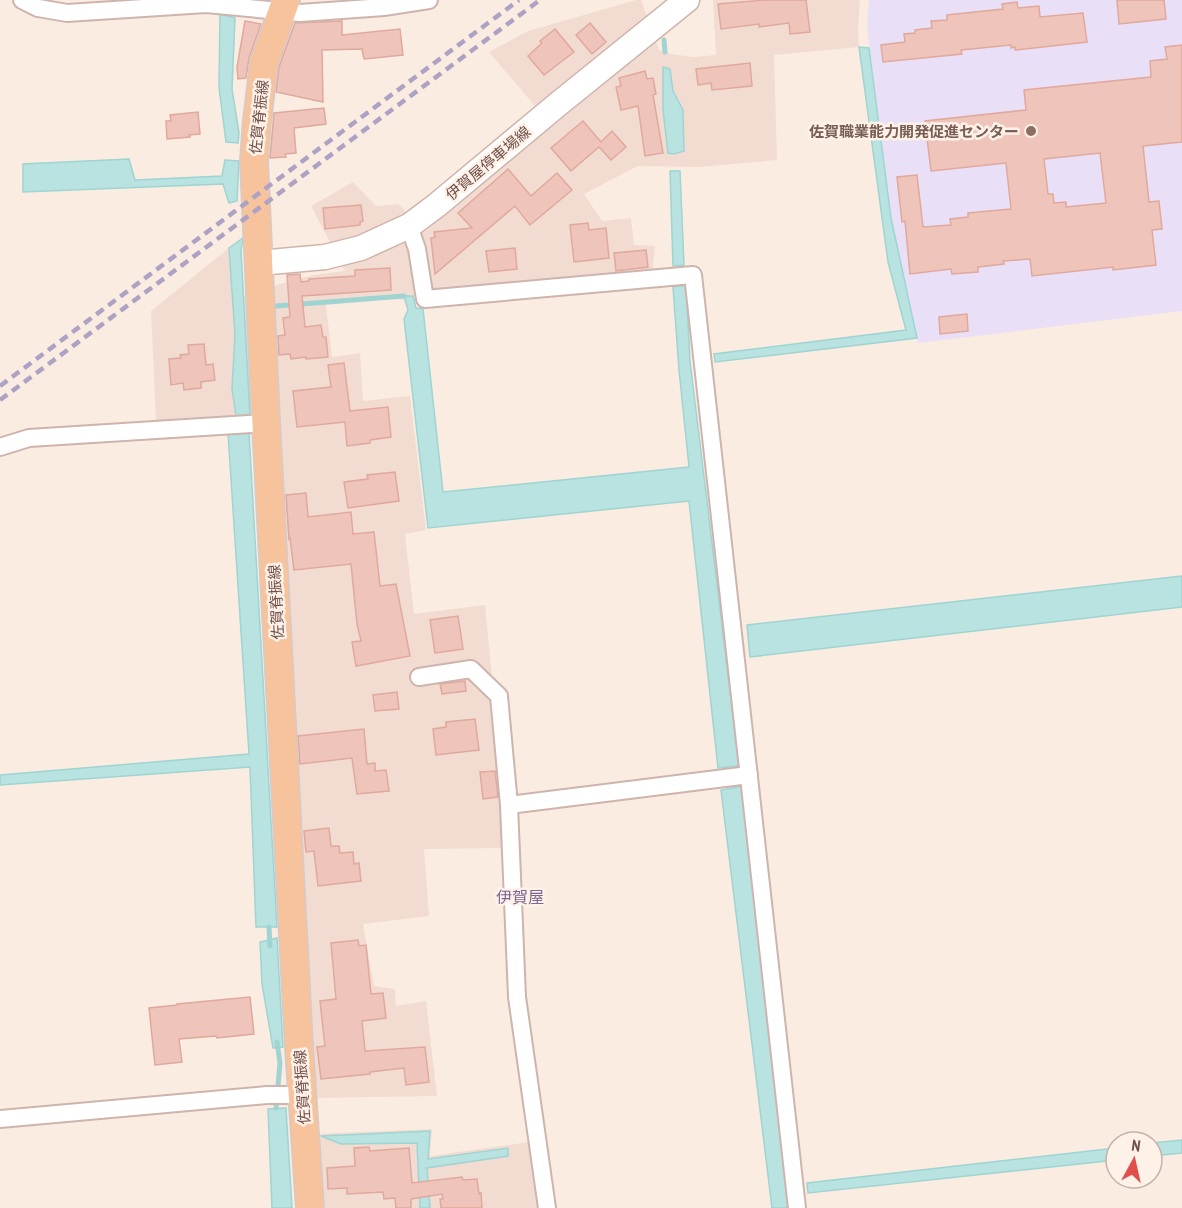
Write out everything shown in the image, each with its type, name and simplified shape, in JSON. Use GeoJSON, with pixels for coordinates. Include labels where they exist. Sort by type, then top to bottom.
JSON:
{"type":"FeatureCollection","features":[{"type":"Feature","properties":{"kind":"main road","name":"伊賀屋停車場線"},"geometry":{"type":"LineString","coordinates":[[259,263],[325,257],[361,248],[409,226],[687,0]]}},
{"type":"Feature","properties":{"kind":"main road","name":"佐賀脊振線"},"geometry":{"type":"LineString","coordinates":[[284,5],[264,63],[254,161],[297,1095],[310,1208]]}},
{"type":"Feature","properties":{"kind":"street"},"geometry":{"type":"LineString","coordinates":[[22,0],[38,8],[67,14],[206,4],[284,5],[300,13],[384,7],[429,0]]}},
{"type":"Feature","properties":{"kind":"street"},"geometry":{"type":"LineString","coordinates":[[409,226],[417,249],[425,299],[693,275],[796,1197]]}},
{"type":"Feature","properties":{"kind":"street"},"geometry":{"type":"LineString","coordinates":[[0,447],[29,438],[266,423]]}},
{"type":"Feature","properties":{"kind":"street"},"geometry":{"type":"LineString","coordinates":[[419,677],[471,669],[499,696],[509,805],[517,997],[547,1208]]}},
{"type":"Feature","properties":{"kind":"street"},"geometry":{"type":"LineString","coordinates":[[509,805],[749,776]]}},
{"type":"Feature","properties":{"kind":"street"},"geometry":{"type":"LineString","coordinates":[[0,1119],[267,1095],[297,1095]]}},
{"type":"Feature","properties":{"kind":"shaded area"},"geometry":{"type":"Polygon","coordinates":[[[641,0],[659,50],[693,57],[716,55],[713,0],[860,0],[859,47],[774,55],[777,160],[700,167],[638,166],[584,194],[602,221],[631,218],[634,245],[655,246],[651,285],[432,308],[397,298],[326,305],[332,357],[360,353],[363,401],[410,396],[426,530],[405,534],[414,614],[485,605],[504,800],[504,848],[424,849],[429,916],[363,924],[374,986],[395,989],[396,1006],[426,1001],[437,1096],[313,1098],[273,413],[156,421],[151,311],[229,248],[233,300],[314,275],[345,271],[311,206],[353,182],[376,206],[398,204],[426,231],[552,126],[489,52],[528,31],[641,0]]]}},
{"type":"Feature","properties":{"kind":"shaded area","name":"佐賀職業能力開発促進センター"},"geometry":{"type":"Polygon","coordinates":[[[869,0],[1182,0],[1182,311],[918,343],[890,214],[867,26],[869,0]]]}},
{"type":"Feature","properties":{"kind":"shaded area"},"geometry":{"type":"Polygon","coordinates":[[[432,1129],[430,1156],[544,1140],[553,1208],[319,1208],[314,1134],[432,1129]]]}},
{"type":"Feature","properties":{"kind":"water"},"geometry":{"type":"Polygon","coordinates":[[[220,14],[235,18],[232,89],[239,133],[238,143],[226,142],[219,87],[220,14]]]}},
{"type":"Feature","properties":{"kind":"water"},"geometry":{"type":"Polygon","coordinates":[[[859,47],[869,48],[891,218],[917,338],[715,362],[714,354],[906,330],[888,262],[859,47]]]}},
{"type":"Feature","properties":{"kind":"water"},"geometry":{"type":"Polygon","coordinates":[[[663,67],[670,69],[673,91],[683,110],[684,151],[674,154],[668,153],[663,110],[663,67]]]}},
{"type":"Feature","properties":{"kind":"water"},"geometry":{"type":"Polygon","coordinates":[[[129,159],[135,180],[222,176],[225,160],[239,161],[237,201],[229,203],[223,184],[23,192],[23,164],[129,159]]]}},
{"type":"Feature","properties":{"kind":"water"},"geometry":{"type":"Polygon","coordinates":[[[670,171],[680,171],[684,265],[673,266],[670,171]]]}},
{"type":"Feature","properties":{"kind":"water"},"geometry":{"type":"Polygon","coordinates":[[[243,238],[241,251],[250,415],[236,416],[232,389],[235,335],[229,248],[243,238]]]}},
{"type":"Feature","properties":{"kind":"water"},"geometry":{"type":"Polygon","coordinates":[[[686,285],[690,361],[739,766],[718,768],[689,501],[428,528],[404,319],[408,310],[404,296],[413,296],[416,308],[423,309],[443,492],[689,467],[673,287],[686,285]]]}},
{"type":"Feature","properties":{"kind":"water"},"geometry":{"type":"Polygon","coordinates":[[[228,433],[249,433],[277,927],[256,927],[250,767],[0,785],[0,775],[249,754],[228,433]]]}},
{"type":"Feature","properties":{"kind":"water"},"geometry":{"type":"Polygon","coordinates":[[[1182,576],[1182,607],[750,657],[747,625],[1182,576]]]}},
{"type":"Feature","properties":{"kind":"water"},"geometry":{"type":"Polygon","coordinates":[[[742,786],[791,1208],[772,1208],[721,790],[742,786]]]}},
{"type":"Feature","properties":{"kind":"water"},"geometry":{"type":"Polygon","coordinates":[[[277,938],[283,1047],[273,1048],[262,984],[260,942],[277,938]]]}},
{"type":"Feature","properties":{"kind":"water"},"geometry":{"type":"Polygon","coordinates":[[[286,1108],[292,1208],[272,1208],[268,1109],[286,1108]]]}},
{"type":"Feature","properties":{"kind":"water"},"geometry":{"type":"Polygon","coordinates":[[[430,1131],[428,1159],[508,1148],[508,1156],[427,1168],[430,1208],[420,1208],[417,1143],[341,1144],[321,1136],[430,1131]]]}},
{"type":"Feature","properties":{"kind":"water"},"geometry":{"type":"Polygon","coordinates":[[[1182,1140],[1182,1153],[1164,1155],[1164,1142],[1182,1140]]]}},
{"type":"Feature","properties":{"kind":"water"},"geometry":{"type":"Polygon","coordinates":[[[1104,1149],[1104,1161],[808,1193],[807,1183],[1104,1149]]]}},
{"type":"Feature","properties":{"kind":"building"},"geometry":{"type":"Polygon","coordinates":[[[765,0],[806,0],[810,32],[790,34],[789,23],[721,29],[718,4],[765,0]]]}},
{"type":"Feature","properties":{"kind":"building"},"geometry":{"type":"Polygon","coordinates":[[[1117,0],[1164,0],[1166,19],[1119,24],[1117,0]]]}},
{"type":"Feature","properties":{"kind":"building"},"geometry":{"type":"Polygon","coordinates":[[[1017,2],[1018,8],[1039,6],[1040,17],[1083,13],[1087,42],[1015,50],[1015,47],[1011,48],[1011,45],[961,50],[962,54],[883,62],[881,45],[905,42],[904,34],[932,28],[931,21],[947,20],[947,15],[1003,9],[1002,4],[1017,2]]]}},
{"type":"Feature","properties":{"kind":"building"},"geometry":{"type":"Polygon","coordinates":[[[245,21],[261,24],[249,58],[246,78],[238,79],[237,67],[245,21]]]}},
{"type":"Feature","properties":{"kind":"building"},"geometry":{"type":"Polygon","coordinates":[[[342,21],[342,35],[400,29],[403,55],[364,59],[362,49],[322,50],[323,102],[276,92],[279,67],[295,23],[342,21]]]}},
{"type":"Feature","properties":{"kind":"building"},"geometry":{"type":"Polygon","coordinates":[[[590,23],[606,42],[592,54],[576,35],[590,23]]]}},
{"type":"Feature","properties":{"kind":"building"},"geometry":{"type":"Polygon","coordinates":[[[555,29],[574,52],[544,75],[528,56],[542,43],[540,41],[555,29]]]}},
{"type":"Feature","properties":{"kind":"building"},"geometry":{"type":"Polygon","coordinates":[[[1182,45],[1182,142],[1143,146],[1149,202],[1159,201],[1162,229],[1152,230],[1156,265],[1113,270],[1113,267],[1032,276],[1030,259],[1003,261],[1004,264],[978,267],[978,272],[952,274],[951,269],[910,274],[905,221],[902,222],[897,177],[917,175],[923,227],[951,225],[950,219],[968,217],[968,213],[1011,209],[1006,163],[931,171],[925,121],[1026,110],[1024,90],[1151,77],[1150,61],[1167,59],[1165,47],[1182,45]],[[1100,153],[1044,159],[1048,194],[1053,194],[1054,203],[1066,202],[1066,207],[1106,203],[1100,153]]]}},
{"type":"Feature","properties":{"kind":"building"},"geometry":{"type":"Polygon","coordinates":[[[750,63],[752,86],[712,90],[711,83],[698,85],[696,69],[750,63]]]}},
{"type":"Feature","properties":{"kind":"building"},"geometry":{"type":"Polygon","coordinates":[[[645,71],[647,79],[653,78],[656,94],[653,95],[663,153],[645,156],[638,106],[621,110],[616,87],[621,86],[619,78],[645,71]]]}},
{"type":"Feature","properties":{"kind":"building"},"geometry":{"type":"Polygon","coordinates":[[[324,108],[326,124],[294,128],[296,153],[285,154],[286,157],[270,158],[274,113],[324,108]]]}},
{"type":"Feature","properties":{"kind":"building"},"geometry":{"type":"Polygon","coordinates":[[[198,112],[200,134],[167,139],[166,121],[171,121],[170,115],[198,112]]]}},
{"type":"Feature","properties":{"kind":"building"},"geometry":{"type":"Polygon","coordinates":[[[583,121],[601,142],[612,131],[626,147],[611,160],[599,147],[571,171],[551,148],[583,121]]]}},
{"type":"Feature","properties":{"kind":"building"},"geometry":{"type":"Polygon","coordinates":[[[508,169],[531,196],[557,173],[572,190],[530,225],[515,206],[435,274],[431,238],[435,237],[434,232],[472,228],[458,213],[508,169]]]}},
{"type":"Feature","properties":{"kind":"building"},"geometry":{"type":"Polygon","coordinates":[[[361,205],[363,221],[360,225],[325,229],[323,208],[361,205]]]}},
{"type":"Feature","properties":{"kind":"building"},"geometry":{"type":"Polygon","coordinates":[[[588,223],[589,230],[606,228],[609,258],[574,262],[570,225],[588,223]]]}},
{"type":"Feature","properties":{"kind":"building"},"geometry":{"type":"Polygon","coordinates":[[[515,248],[517,269],[489,272],[486,251],[515,248]]]}},
{"type":"Feature","properties":{"kind":"building"},"geometry":{"type":"Polygon","coordinates":[[[646,250],[648,267],[616,271],[614,253],[646,250]]]}},
{"type":"Feature","properties":{"kind":"building"},"geometry":{"type":"Polygon","coordinates":[[[390,268],[391,290],[302,296],[305,327],[321,325],[323,337],[326,337],[328,357],[291,359],[290,354],[279,355],[278,336],[285,335],[283,318],[290,317],[287,275],[300,274],[301,282],[309,281],[309,279],[355,276],[355,270],[390,268]]]}},
{"type":"Feature","properties":{"kind":"building"},"geometry":{"type":"Polygon","coordinates":[[[967,314],[968,331],[940,334],[939,317],[967,314]]]}},
{"type":"Feature","properties":{"kind":"building"},"geometry":{"type":"Polygon","coordinates":[[[204,344],[206,365],[213,364],[215,380],[201,382],[201,388],[184,390],[183,383],[171,385],[169,359],[181,358],[180,355],[189,354],[188,345],[204,344]]]}},
{"type":"Feature","properties":{"kind":"building"},"geometry":{"type":"Polygon","coordinates":[[[344,363],[350,411],[388,407],[391,437],[347,446],[345,422],[297,427],[293,391],[331,387],[328,365],[344,363]]]}},
{"type":"Feature","properties":{"kind":"building"},"geometry":{"type":"Polygon","coordinates":[[[395,472],[399,501],[348,508],[344,482],[368,479],[367,475],[395,472]]]}},
{"type":"Feature","properties":{"kind":"building"},"geometry":{"type":"Polygon","coordinates":[[[306,493],[308,517],[351,512],[353,534],[374,532],[380,586],[396,584],[410,656],[356,666],[352,642],[361,641],[351,564],[294,570],[286,495],[306,493]]]}},
{"type":"Feature","properties":{"kind":"building"},"geometry":{"type":"Polygon","coordinates":[[[458,616],[463,649],[435,653],[430,620],[458,616]]]}},
{"type":"Feature","properties":{"kind":"building"},"geometry":{"type":"Polygon","coordinates":[[[465,681],[466,691],[442,694],[440,684],[465,681]]]}},
{"type":"Feature","properties":{"kind":"building"},"geometry":{"type":"Polygon","coordinates":[[[397,692],[399,709],[375,711],[373,695],[397,692]]]}},
{"type":"Feature","properties":{"kind":"building"},"geometry":{"type":"Polygon","coordinates":[[[475,719],[479,750],[436,755],[433,729],[446,727],[446,722],[475,719]]]}},
{"type":"Feature","properties":{"kind":"building"},"geometry":{"type":"Polygon","coordinates":[[[364,729],[367,764],[375,763],[375,771],[386,770],[389,791],[357,794],[352,758],[300,764],[298,736],[364,729]]]}},
{"type":"Feature","properties":{"kind":"building"},"geometry":{"type":"Polygon","coordinates":[[[495,771],[498,797],[483,799],[480,772],[495,771]]]}},
{"type":"Feature","properties":{"kind":"building"},"geometry":{"type":"Polygon","coordinates":[[[329,828],[331,846],[339,846],[340,853],[353,852],[354,864],[359,863],[361,881],[318,886],[314,851],[306,852],[304,831],[329,828]]]}},
{"type":"Feature","properties":{"kind":"building"},"geometry":{"type":"Polygon","coordinates":[[[358,940],[359,946],[366,945],[371,994],[383,993],[386,1018],[362,1021],[365,1051],[425,1047],[429,1082],[406,1085],[404,1068],[321,1079],[317,1047],[325,1046],[320,1001],[336,999],[331,943],[358,940]]]}},
{"type":"Feature","properties":{"kind":"building"},"geometry":{"type":"Polygon","coordinates":[[[250,997],[254,1034],[179,1039],[182,1062],[155,1065],[149,1008],[250,997]]]}},
{"type":"Feature","properties":{"kind":"building"},"geometry":{"type":"Polygon","coordinates":[[[369,1147],[370,1151],[409,1148],[412,1183],[462,1177],[463,1180],[477,1179],[482,1208],[441,1208],[442,1194],[411,1199],[411,1208],[396,1208],[395,1198],[384,1199],[383,1192],[347,1194],[347,1188],[328,1189],[327,1168],[355,1166],[354,1148],[369,1147]]]}},
{"type":"Feature","properties":{"kind":"waterway"},"geometry":{"type":"LineString","coordinates":[[664,40],[665,52]]}},
{"type":"Feature","properties":{"kind":"waterway"},"geometry":{"type":"LineString","coordinates":[[276,306],[404,296]]}},
{"type":"Feature","properties":{"kind":"waterway"},"geometry":{"type":"LineString","coordinates":[[269,927],[270,946]]}},
{"type":"Feature","properties":{"kind":"waterway"},"geometry":{"type":"LineString","coordinates":[[276,1108],[280,1063],[277,1042]]}},
{"type":"Feature","properties":{"kind":"railway"},"geometry":{"type":"LineString","coordinates":[[0,386],[519,0]]}},
{"type":"Feature","properties":{"kind":"railway"},"geometry":{"type":"LineString","coordinates":[[0,400],[540,0]]}},
{"type":"Feature","properties":{"kind":"place","name":"佐賀職業能力開発促進センター"},"geometry":{"type":"Point","coordinates":[1031,131]}},
{"type":"Feature","properties":{"kind":"district","name":"伊賀屋"},"geometry":{"type":"Point","coordinates":[520,897]}}]}
